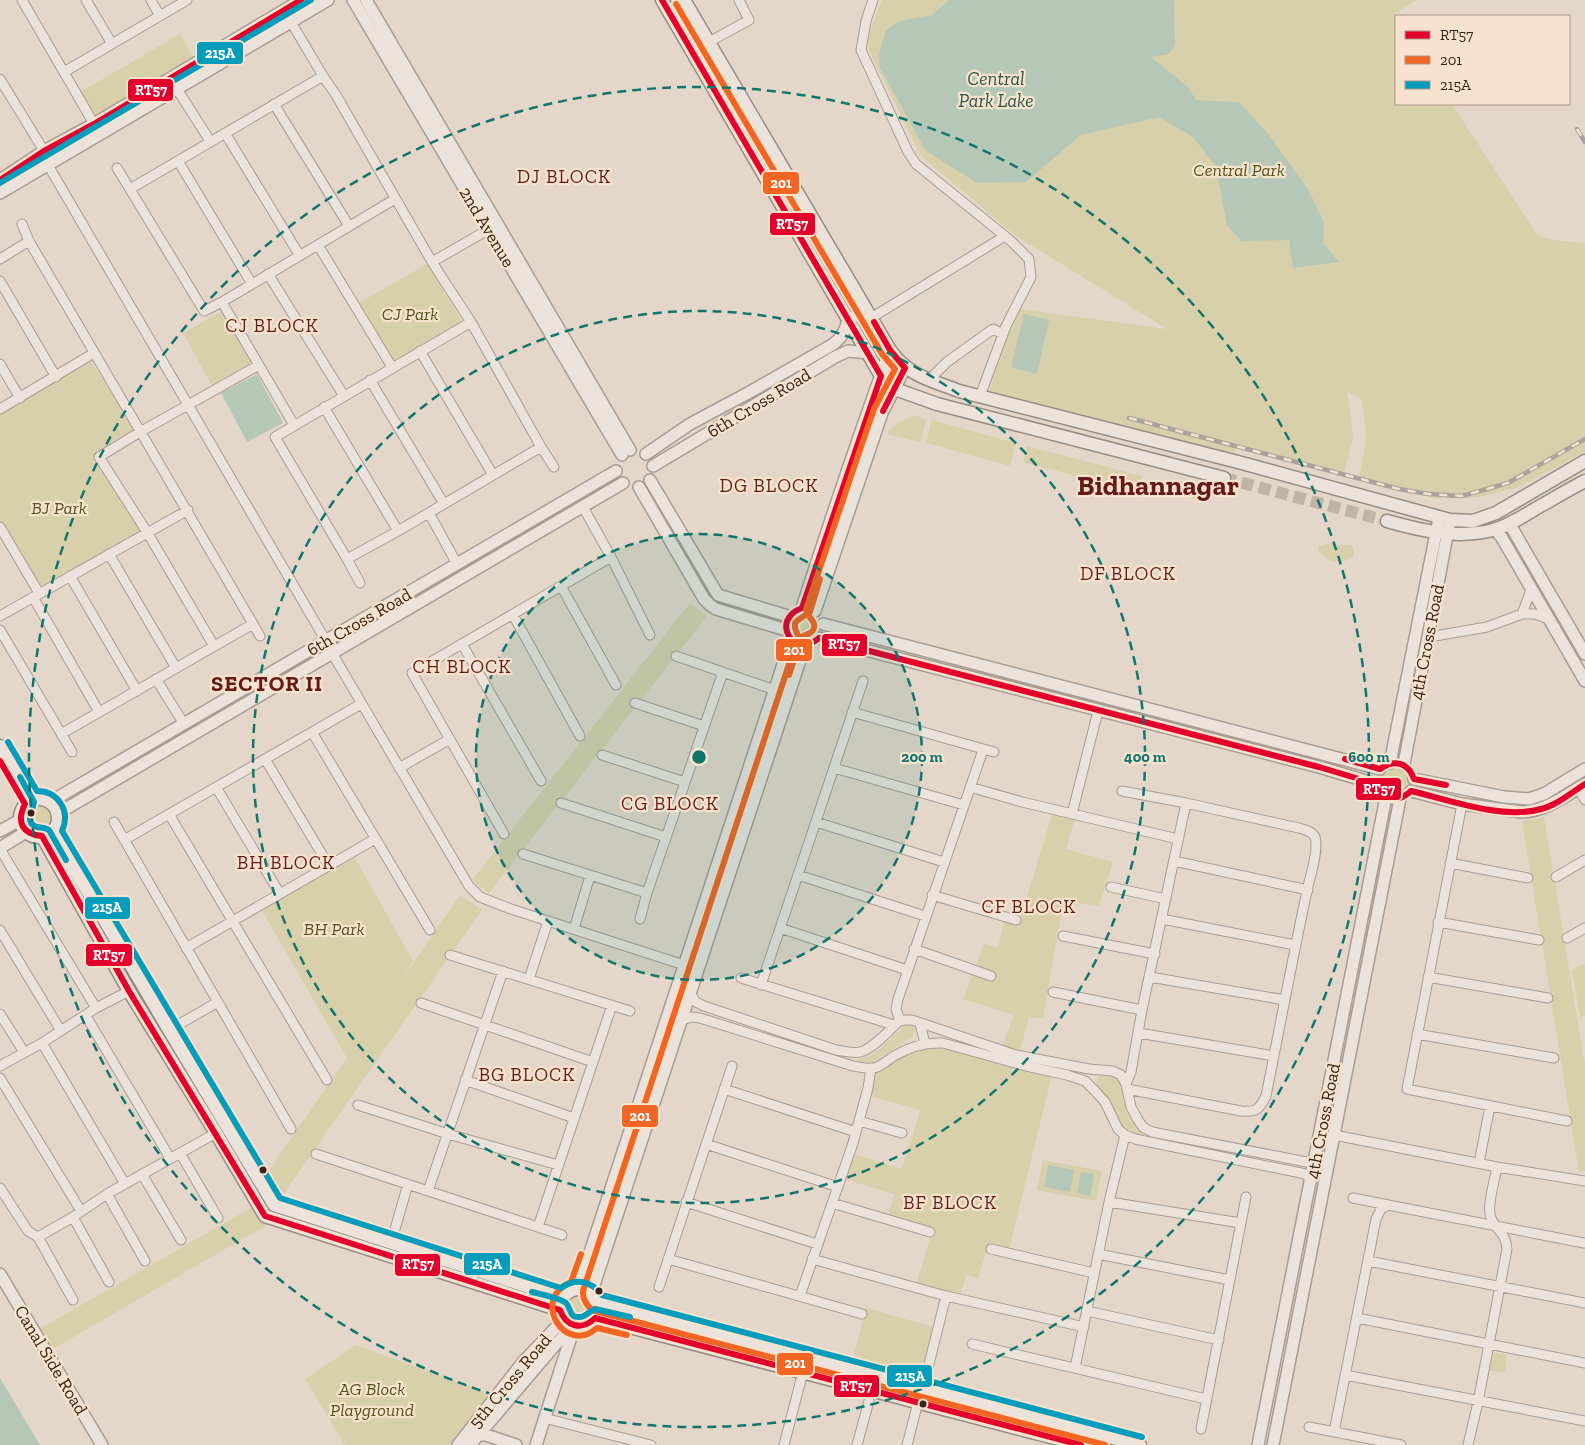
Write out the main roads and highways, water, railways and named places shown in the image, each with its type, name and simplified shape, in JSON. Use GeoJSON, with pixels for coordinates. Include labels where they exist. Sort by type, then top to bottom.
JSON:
{"type":"FeatureCollection","features":[{"type":"Feature","properties":{"kind":"main road"},"geometry":{"type":"LineString","coordinates":[[662,0],[880,376],[895,389],[937,404],[1224,478]]}},
{"type":"Feature","properties":{"kind":"main road"},"geometry":{"type":"LineString","coordinates":[[684,0],[890,350],[905,368],[916,375],[959,391],[1238,462],[1444,519],[1474,521],[1496,513],[1585,461]]}},
{"type":"Feature","properties":{"kind":"main road"},"geometry":{"type":"LineString","coordinates":[[1059,434],[1063,418]]}},
{"type":"Feature","properties":{"kind":"main road"},"geometry":{"type":"LineString","coordinates":[[1386,521],[1448,534],[1495,529],[1585,481]]}},
{"type":"Feature","properties":{"kind":"main road"},"geometry":{"type":"LineString","coordinates":[[0,746],[28,802]]}},
{"type":"Feature","properties":{"kind":"main road"},"geometry":{"type":"LineString","coordinates":[[0,761],[28,802]]}},
{"type":"Feature","properties":{"kind":"main road"},"geometry":{"type":"LineString","coordinates":[[41,799],[50,802],[57,814],[56,824],[47,833],[36,836],[26,832],[21,824],[21,811],[28,802],[41,799]]}},
{"type":"Feature","properties":{"kind":"main road"},"geometry":{"type":"LineString","coordinates":[[47,833],[129,991],[183,1067],[274,1205],[325,1228],[569,1316]]}},
{"type":"Feature","properties":{"kind":"main road"},"geometry":{"type":"LineString","coordinates":[[47,833],[168,1030],[183,1067],[216,1133],[265,1216],[391,1243],[588,1325],[595,1318],[598,1309],[594,1298]]}},
{"type":"Feature","properties":{"kind":"main road"},"geometry":{"type":"LineString","coordinates":[[569,1316],[570,1292],[578,1290],[594,1298],[967,1400],[1140,1445]]}},
{"type":"Feature","properties":{"kind":"main road"},"geometry":{"type":"LineString","coordinates":[[595,1318],[1081,1445]]}},
{"type":"Feature","properties":{"kind":"main road"},"geometry":{"type":"LineString","coordinates":[[964,1414],[967,1400]]}},
{"type":"Feature","properties":{"kind":"water","name":"Central Park Lake"},"geometry":{"type":"Polygon","coordinates":[[[949,0],[1174,0],[1175,44],[1169,54],[1151,57],[1188,87],[1196,100],[1239,102],[1269,135],[1308,189],[1324,222],[1323,243],[1339,262],[1293,268],[1289,240],[1241,241],[1227,225],[1216,167],[1193,137],[1159,117],[1081,135],[1026,182],[977,183],[926,151],[880,68],[879,55],[886,30],[900,21],[932,15],[949,0]]]}},
{"type":"Feature","properties":{"kind":"water"},"geometry":{"type":"Polygon","coordinates":[[[1024,314],[1049,320],[1037,374],[1011,367],[1024,314]]]}},
{"type":"Feature","properties":{"kind":"water"},"geometry":{"type":"Polygon","coordinates":[[[257,374],[283,423],[247,442],[221,393],[257,374]]]}},
{"type":"Feature","properties":{"kind":"water"},"geometry":{"type":"Polygon","coordinates":[[[1048,1165],[1074,1170],[1070,1192],[1044,1187],[1048,1165]]]}},
{"type":"Feature","properties":{"kind":"water"},"geometry":{"type":"Polygon","coordinates":[[[1081,1172],[1094,1174],[1090,1196],[1077,1193],[1081,1172]]]}},
{"type":"Feature","properties":{"kind":"water"},"geometry":{"type":"Polygon","coordinates":[[[0,1378],[40,1445],[0,1445],[0,1378]]]}},
{"type":"Feature","properties":{"kind":"tunnel"},"geometry":{"type":"LineString","coordinates":[[1224,478],[1387,521]]}},
{"type":"Feature","properties":{"kind":"railway"},"geometry":{"type":"LineString","coordinates":[[1577,129],[1585,142]]}},
{"type":"Feature","properties":{"kind":"railway"},"geometry":{"type":"LineString","coordinates":[[1129,418],[1399,489],[1428,494],[1462,496],[1508,483],[1585,439]]}},
{"type":"Feature","properties":{"kind":"district","name":"DJ BLOCK"},"geometry":{"type":"Point","coordinates":[564,176]}},
{"type":"Feature","properties":{"kind":"district","name":"CJ BLOCK"},"geometry":{"type":"Point","coordinates":[272,325]}},
{"type":"Feature","properties":{"kind":"district","name":"DG BLOCK"},"geometry":{"type":"Point","coordinates":[769,485]}},
{"type":"Feature","properties":{"kind":"district","name":"Bidhannagar"},"geometry":{"type":"Point","coordinates":[1158,485]}},
{"type":"Feature","properties":{"kind":"district","name":"DF BLOCK"},"geometry":{"type":"Point","coordinates":[1128,573]}},
{"type":"Feature","properties":{"kind":"district","name":"CH BLOCK"},"geometry":{"type":"Point","coordinates":[462,666]}},
{"type":"Feature","properties":{"kind":"district","name":"SECTOR II"},"geometry":{"type":"Point","coordinates":[267,683]}},
{"type":"Feature","properties":{"kind":"district","name":"CG BLOCK"},"geometry":{"type":"Point","coordinates":[670,803]}},
{"type":"Feature","properties":{"kind":"district","name":"BH BLOCK"},"geometry":{"type":"Point","coordinates":[286,862]}},
{"type":"Feature","properties":{"kind":"district","name":"CF BLOCK"},"geometry":{"type":"Point","coordinates":[1029,906]}},
{"type":"Feature","properties":{"kind":"district","name":"BG BLOCK"},"geometry":{"type":"Point","coordinates":[527,1074]}},
{"type":"Feature","properties":{"kind":"district","name":"BF BLOCK"},"geometry":{"type":"Point","coordinates":[950,1202]}},
{"type":"Feature","properties":{"kind":"park label","name":"Central Park"},"geometry":{"type":"Point","coordinates":[1239,170]}},
{"type":"Feature","properties":{"kind":"park label","name":"CJ Park"},"geometry":{"type":"Point","coordinates":[410,314]}},
{"type":"Feature","properties":{"kind":"park label","name":"BJ Park"},"geometry":{"type":"Point","coordinates":[59,508]}},
{"type":"Feature","properties":{"kind":"park label","name":"BH Park"},"geometry":{"type":"Point","coordinates":[334,929]}},
{"type":"Feature","properties":{"kind":"park label","name":"AG Block Playground"},"geometry":{"type":"Point","coordinates":[372,1399]}}]}
